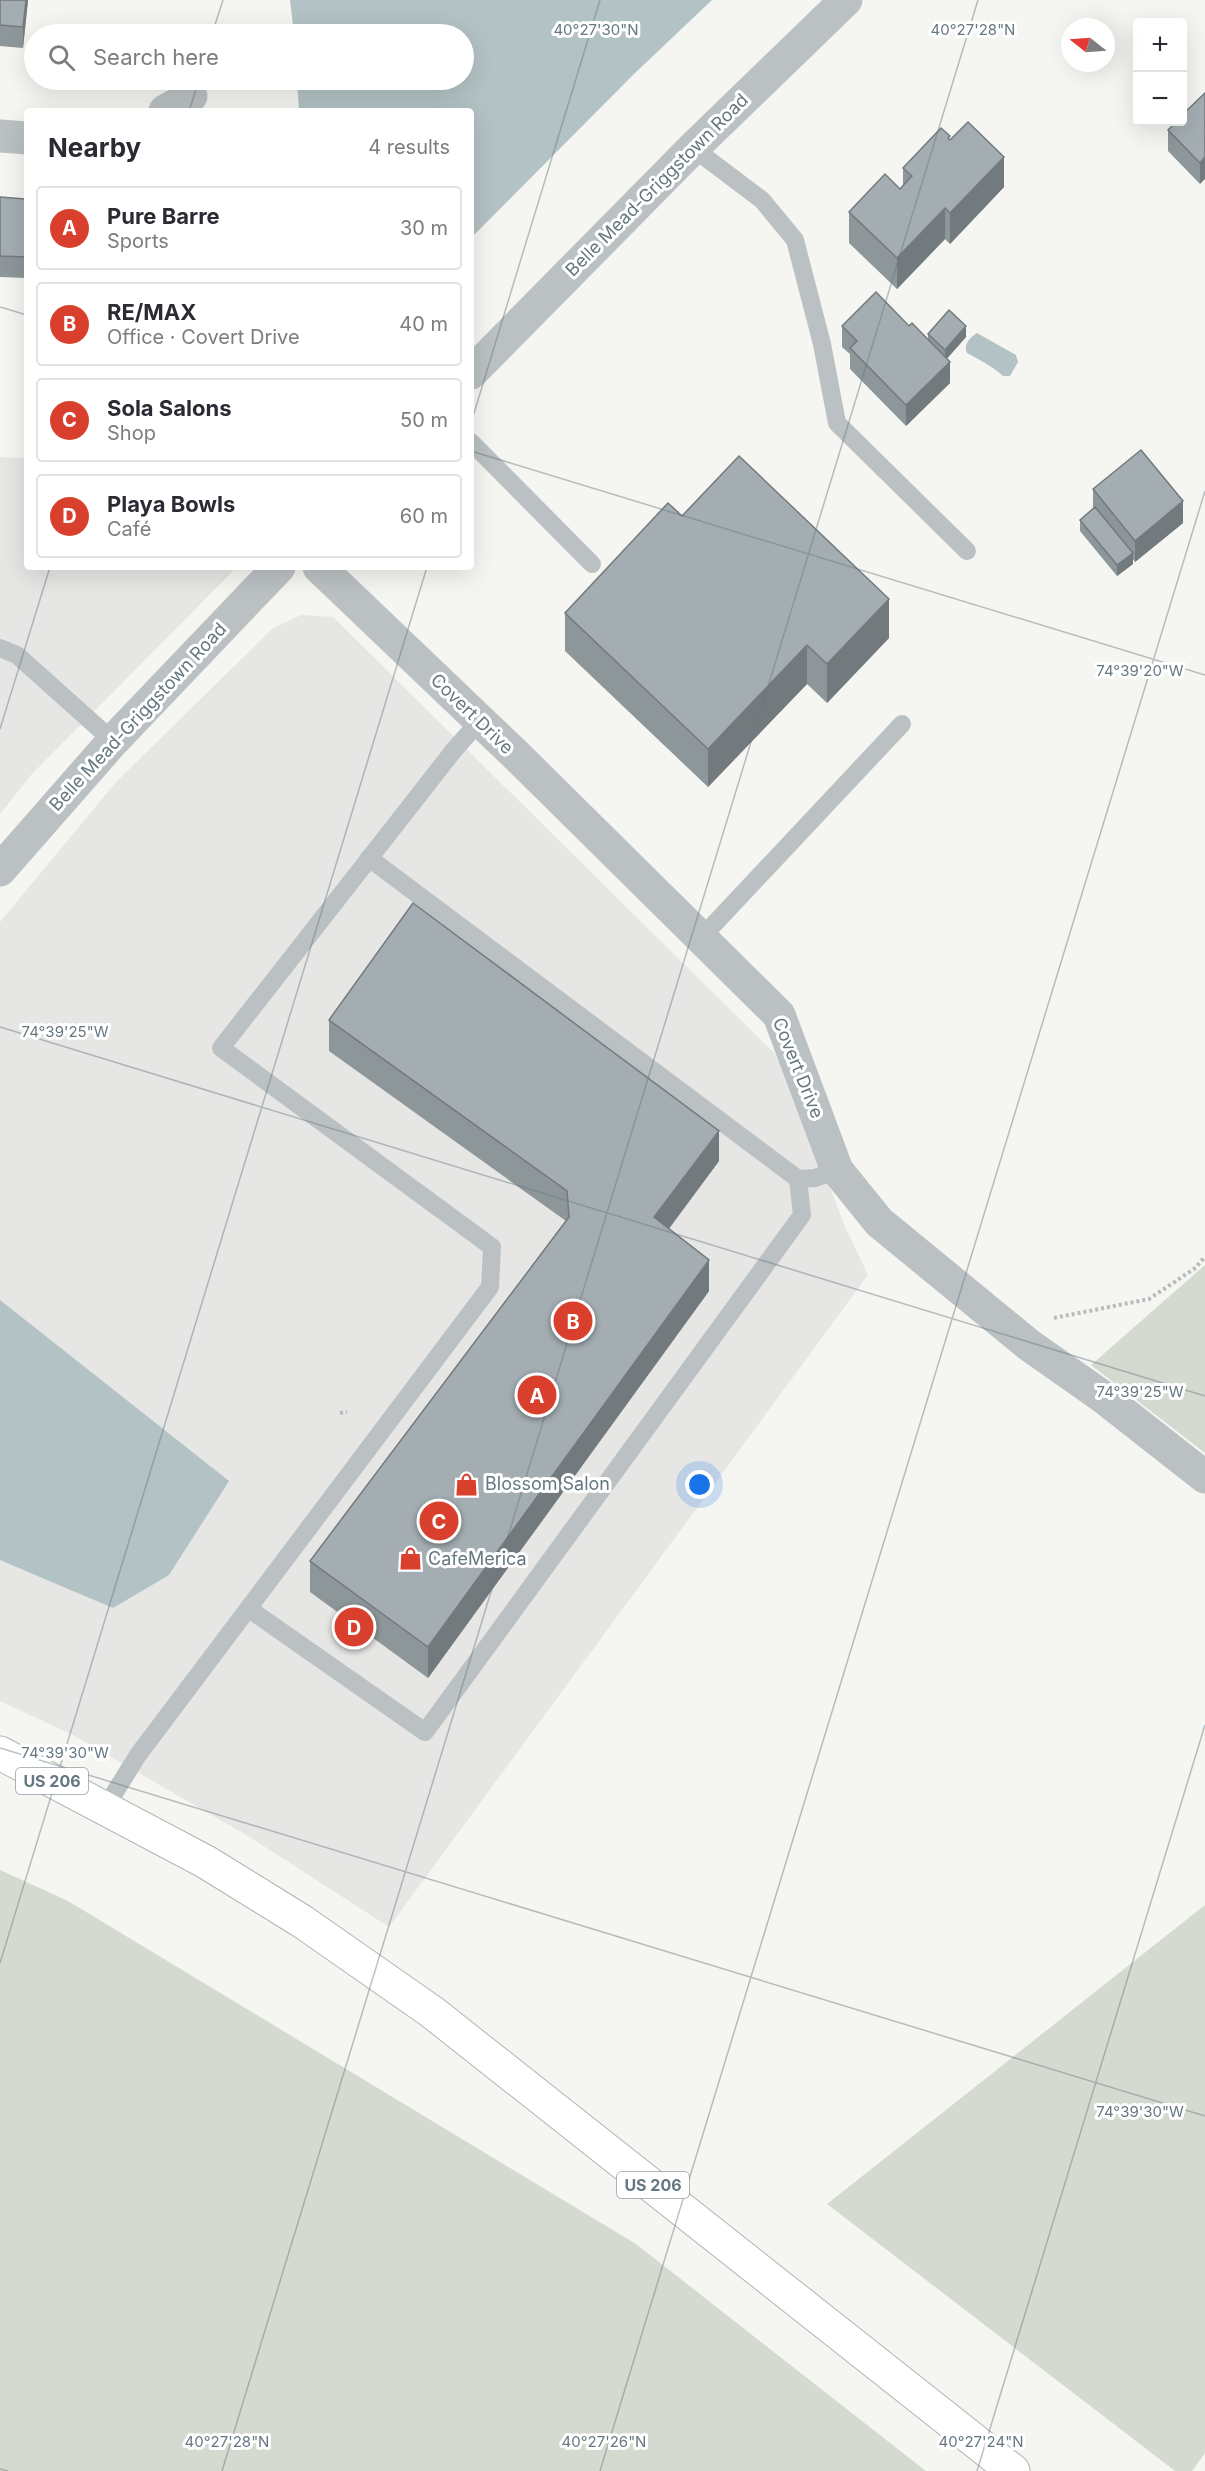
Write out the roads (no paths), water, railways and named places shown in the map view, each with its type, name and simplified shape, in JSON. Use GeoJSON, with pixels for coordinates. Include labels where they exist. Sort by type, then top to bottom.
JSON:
{"type":"FeatureCollection","features":[{"type":"Feature","properties":{"kind":"highway","name":"US 206"},"geometry":{"type":"LineString","coordinates":[[0,1753],[206,1862],[284,1910],[432,2013],[1014,2471]]}},
{"type":"Feature","properties":{"kind":"street","name":"Belle Mead-Griggstown Road"},"geometry":{"type":"LineString","coordinates":[[474,370],[693,148],[846,0]]}},
{"type":"Feature","properties":{"kind":"street"},"geometry":{"type":"LineString","coordinates":[[0,136],[24,138]]}},
{"type":"Feature","properties":{"kind":"street","name":"Belle Mead-Griggstown Road"},"geometry":{"type":"LineString","coordinates":[[0,870],[113,741],[276,570]]}},
{"type":"Feature","properties":{"kind":"street","name":"Covert Drive"},"geometry":{"type":"LineString","coordinates":[[323,570],[779,1015],[837,1170],[879,1222],[1029,1345],[1103,1397],[1205,1477]]}},
{"type":"Feature","properties":{"kind":"lane"},"geometry":{"type":"LineString","coordinates":[[693,148],[762,200],[795,240],[822,344],[837,423],[967,551]]}},
{"type":"Feature","properties":{"kind":"lane"},"geometry":{"type":"LineString","coordinates":[[474,445],[592,564]]}},
{"type":"Feature","properties":{"kind":"lane"},"geometry":{"type":"LineString","coordinates":[[0,648],[16,655],[113,741]]}},
{"type":"Feature","properties":{"kind":"lane"},"geometry":{"type":"LineString","coordinates":[[105,1808],[138,1755],[490,1287],[492,1247],[221,1048],[454,750],[479,722]]}},
{"type":"Feature","properties":{"kind":"lane"},"geometry":{"type":"LineString","coordinates":[[701,938],[902,724]]}},
{"type":"Feature","properties":{"kind":"lane"},"geometry":{"type":"LineString","coordinates":[[369,858],[798,1179],[815,1178],[837,1170]]}},
{"type":"Feature","properties":{"kind":"lane"},"geometry":{"type":"LineString","coordinates":[[249,1609],[425,1732],[802,1215],[798,1179]]}},
{"type":"Feature","properties":{"kind":"place","name":"RE/MAX"},"geometry":{"type":"Point","coordinates":[573,1321]}},
{"type":"Feature","properties":{"kind":"place","name":"Pure Barre"},"geometry":{"type":"Point","coordinates":[537,1395]}},
{"type":"Feature","properties":{"kind":"place","name":"Blossom Salon"},"geometry":{"type":"Point","coordinates":[467,1484]}},
{"type":"Feature","properties":{"kind":"place","name":"Sola Salons"},"geometry":{"type":"Point","coordinates":[439,1521]}},
{"type":"Feature","properties":{"kind":"place","name":"CafeMerica"},"geometry":{"type":"Point","coordinates":[410,1559]}},
{"type":"Feature","properties":{"kind":"place","name":"Playa Bowls"},"geometry":{"type":"Point","coordinates":[354,1627]}}]}
